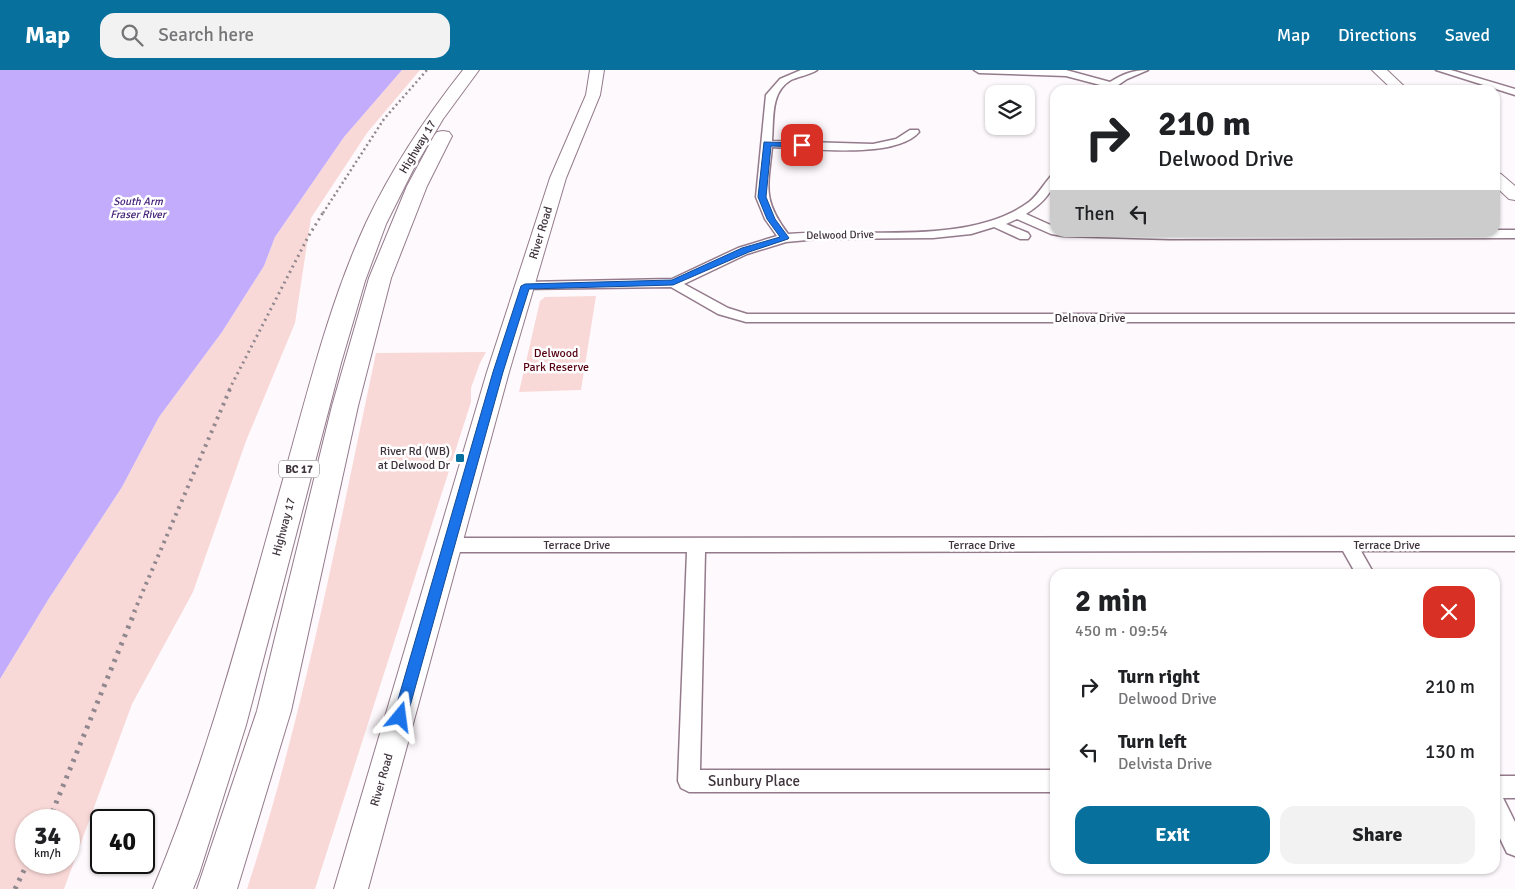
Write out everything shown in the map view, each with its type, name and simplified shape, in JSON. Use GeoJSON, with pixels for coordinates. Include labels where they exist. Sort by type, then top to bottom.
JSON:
{"type":"FeatureCollection","features":[{"type":"Feature","properties":{"kind":"highway","name":"Highway 17"},"geometry":{"type":"LineString","coordinates":[[173,889],[188,854],[234,710],[333,346],[354,280],[377,223],[400,174],[434,119],[471,70]]}},
{"type":"Feature","properties":{"kind":"highway","name":"Highway 17"},"geometry":{"type":"LineString","coordinates":[[217,889],[274,711],[345,406],[380,278],[421,178],[445,134],[489,70]]}},
{"type":"Feature","properties":{"kind":"street","name":"River Road"},"geometry":{"type":"LineString","coordinates":[[350,889],[498,372],[558,178],[593,95],[597,70]]}},
{"type":"Feature","properties":{"kind":"street"},"geometry":{"type":"LineString","coordinates":[[785,238],[771,219],[762,197],[771,95],[790,72],[812,70]]}},
{"type":"Feature","properties":{"kind":"street"},"geometry":{"type":"LineString","coordinates":[[979,70],[1066,73],[1099,85]]}},
{"type":"Feature","properties":{"kind":"street"},"geometry":{"type":"LineString","coordinates":[[1113,85],[1143,70]]}},
{"type":"Feature","properties":{"kind":"street"},"geometry":{"type":"LineString","coordinates":[[1379,70],[1396,85]]}},
{"type":"Feature","properties":{"kind":"street"},"geometry":{"type":"LineString","coordinates":[[1441,70],[1491,85]]}},
{"type":"Feature","properties":{"kind":"street"},"geometry":{"type":"LineString","coordinates":[[1500,88],[1515,92]]}},
{"type":"Feature","properties":{"kind":"street"},"geometry":{"type":"LineString","coordinates":[[767,144],[873,147],[900,141],[914,132]]}},
{"type":"Feature","properties":{"kind":"street"},"geometry":{"type":"LineString","coordinates":[[1500,182],[1515,195]]}},
{"type":"Feature","properties":{"kind":"street","name":"Delwood Drive"},"geometry":{"type":"LineString","coordinates":[[525,286],[673,283],[746,250],[785,238],[821,235],[927,235],[956,232],[1019,215],[1039,200],[1050,188]]}},
{"type":"Feature","properties":{"kind":"street"},"geometry":{"type":"LineString","coordinates":[[1019,215],[1050,229]]}},
{"type":"Feature","properties":{"kind":"street"},"geometry":{"type":"LineString","coordinates":[[994,223],[1024,236]]}},
{"type":"Feature","properties":{"kind":"street"},"geometry":{"type":"LineString","coordinates":[[1500,234],[1515,234]]}},
{"type":"Feature","properties":{"kind":"street","name":"Delnova Drive"},"geometry":{"type":"LineString","coordinates":[[673,283],[722,311],[746,318],[1515,318]]}},
{"type":"Feature","properties":{"kind":"street","name":"Terrace Drive"},"geometry":{"type":"LineString","coordinates":[[449,545],[1349,546],[1515,544]]}},
{"type":"Feature","properties":{"kind":"street","name":"Sunbury Place"},"geometry":{"type":"LineString","coordinates":[[696,545],[689,781],[1050,781]]}},
{"type":"Feature","properties":{"kind":"street"},"geometry":{"type":"LineString","coordinates":[[1349,546],[1362,569]]}},
{"type":"Feature","properties":{"kind":"street"},"geometry":{"type":"LineString","coordinates":[[1500,786],[1515,787]]}},
{"type":"Feature","properties":{"kind":"street"},"geometry":{"type":"LineString","coordinates":[[1500,815],[1515,845]]}},
{"type":"Feature","properties":{"kind":"green space"},"geometry":{"type":"Polygon","coordinates":[[[402,70],[420,70],[367,133],[311,218],[295,323],[246,441],[193,592],[132,704],[93,809],[90,809],[90,818],[80,845],[80,809],[15,809],[15,874],[70,874],[64,889],[0,889],[0,679],[48,600],[122,487],[159,417],[222,332],[264,266],[275,237],[344,137],[402,70]]]}},
{"type":"Feature","properties":{"kind":"green space","name":"Delwood Park Reserve"},"geometry":{"type":"Polygon","coordinates":[[[596,296],[581,390],[519,392],[540,301],[545,297],[596,296]]]}},
{"type":"Feature","properties":{"kind":"green space"},"geometry":{"type":"Polygon","coordinates":[[[486,352],[471,388],[471,402],[315,889],[247,889],[286,757],[303,690],[334,555],[376,353],[486,352]]]}},
{"type":"Feature","properties":{"kind":"water","name":"South Arm Fraser River"},"geometry":{"type":"Polygon","coordinates":[[[0,70],[402,70],[344,137],[275,237],[264,266],[222,332],[159,417],[122,487],[48,600],[0,679],[0,70]]]}},
{"type":"Feature","properties":{"kind":"railway"},"geometry":{"type":"LineString","coordinates":[[323,213],[384,119],[427,70]]}},
{"type":"Feature","properties":{"kind":"railway"},"geometry":{"type":"LineString","coordinates":[[229,390],[308,237],[324,211]]}},
{"type":"Feature","properties":{"kind":"railway"},"geometry":{"type":"LineString","coordinates":[[134,612],[230,389]]}},
{"type":"Feature","properties":{"kind":"railway"},"geometry":{"type":"LineString","coordinates":[[54,809],[135,611]]}},
{"type":"Feature","properties":{"kind":"railway"},"geometry":{"type":"LineString","coordinates":[[15,889],[22,874]]}},
{"type":"Feature","properties":{"kind":"place","name":"River Rd (WB) at Delwood Dr"},"geometry":{"type":"Point","coordinates":[460,458]}},
{"type":"Feature","properties":{"kind":"route"},"geometry":{"type":"LineString","coordinates":[[400,717],[498,372],[525,286],[673,283],[746,250],[785,238],[771,219],[762,197],[767,144],[802,145]]}}]}
